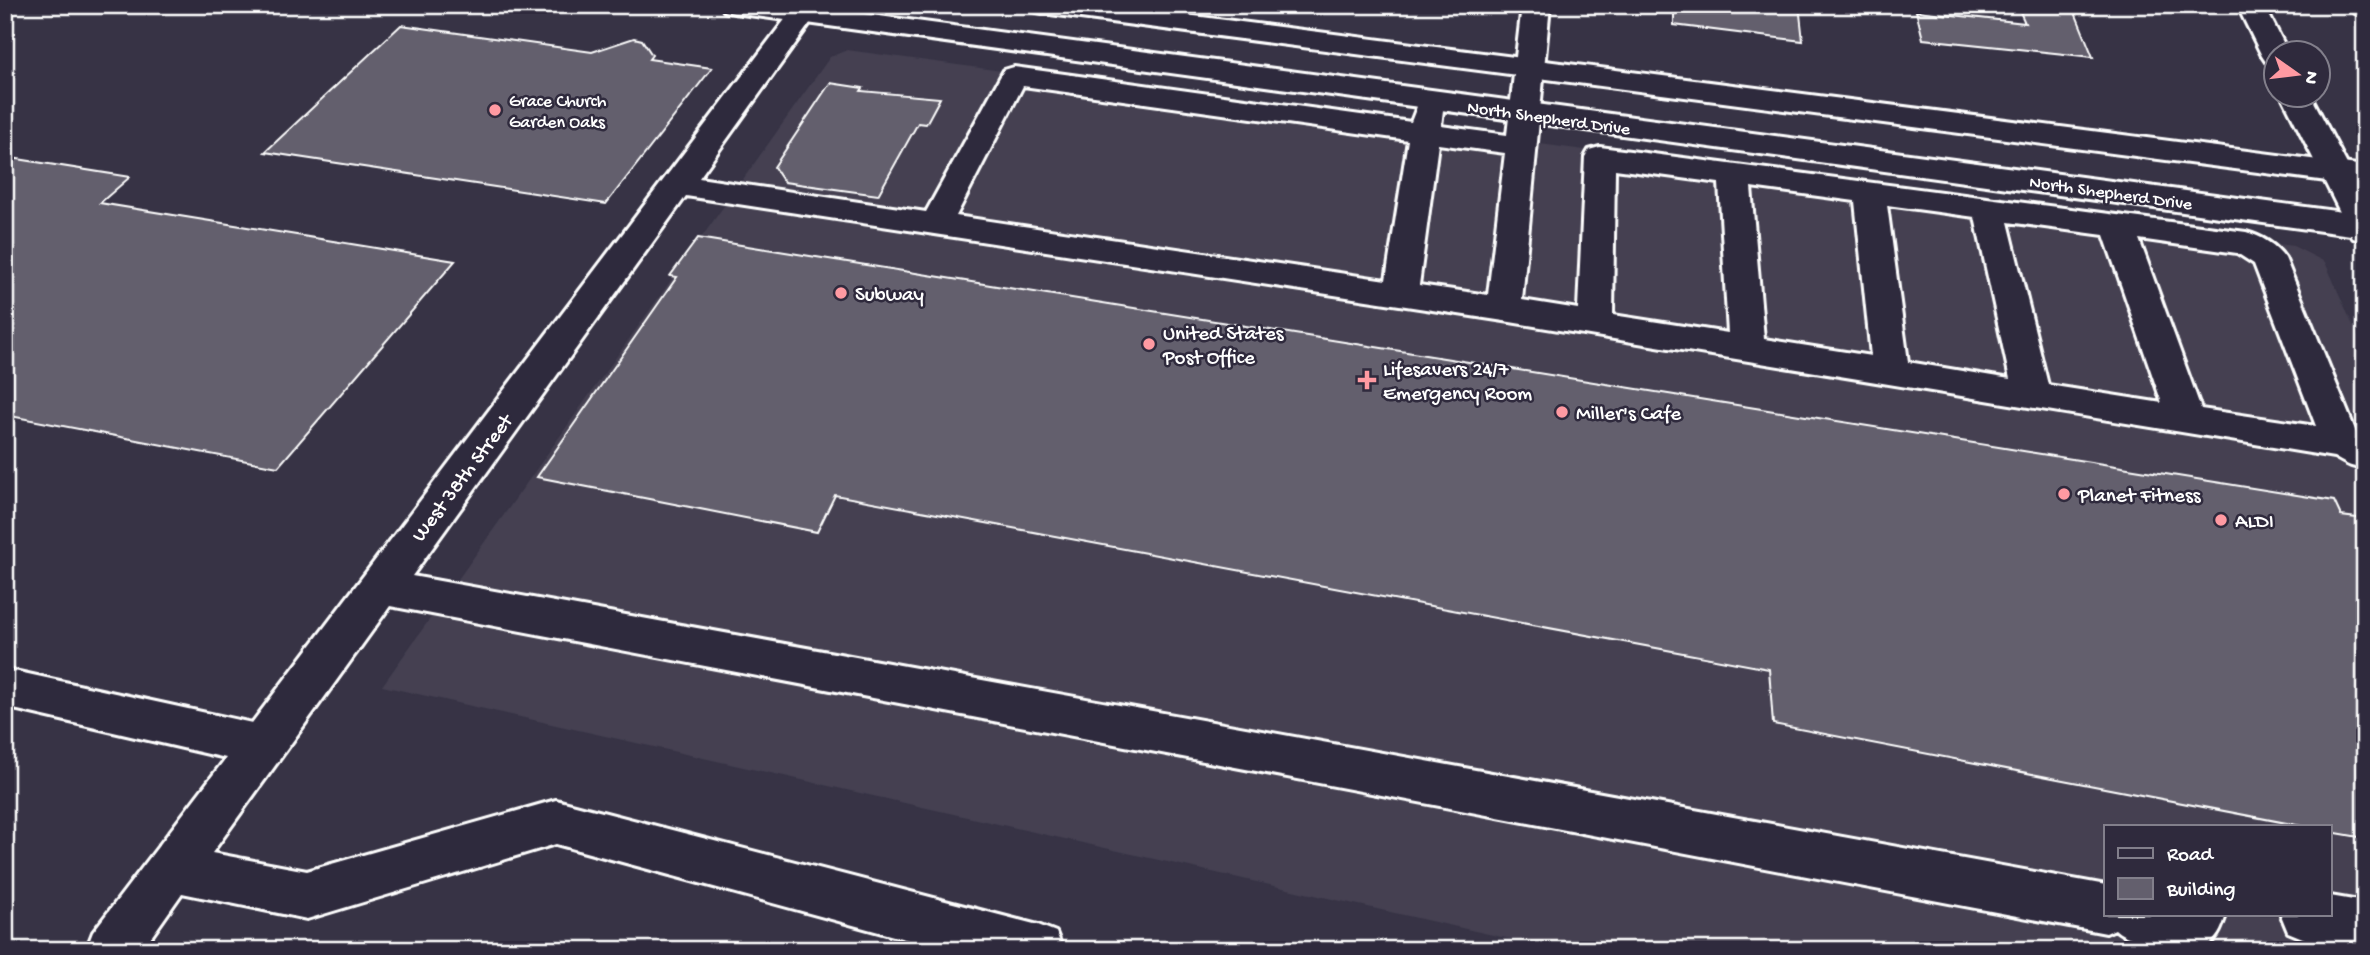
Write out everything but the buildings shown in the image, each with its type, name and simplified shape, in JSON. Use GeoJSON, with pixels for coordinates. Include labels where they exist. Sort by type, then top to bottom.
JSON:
{"type":"FeatureCollection","features":[{"type":"Feature","properties":{"kind":"main road","name":"North Shepherd Drive"},"geometry":{"type":"LineString","coordinates":[[734,5],[807,10],[1030,46],[2364,227]]}},
{"type":"Feature","properties":{"kind":"main road"},"geometry":{"type":"LineString","coordinates":[[1042,5],[2350,174]]}},
{"type":"Feature","properties":{"kind":"main road"},"geometry":{"type":"LineString","coordinates":[[1504,309],[1536,5]]}},
{"type":"Feature","properties":{"kind":"main road"},"geometry":{"type":"LineString","coordinates":[[2250,5],[2267,38]]}},
{"type":"Feature","properties":{"kind":"main road","name":"West 38th Street"},"geometry":{"type":"LineString","coordinates":[[111,950],[807,10]]}},
{"type":"Feature","properties":{"kind":"main road"},"geometry":{"type":"LineString","coordinates":[[936,224],[1030,46]]}},
{"type":"Feature","properties":{"kind":"main road"},"geometry":{"type":"LineString","coordinates":[[1096,88],[1111,57]]}},
{"type":"Feature","properties":{"kind":"main road"},"geometry":{"type":"LineString","coordinates":[[1191,101],[1201,69]]}},
{"type":"Feature","properties":{"kind":"main road"},"geometry":{"type":"LineString","coordinates":[[1014,76],[1521,146]]}},
{"type":"Feature","properties":{"kind":"main road"},"geometry":{"type":"LineString","coordinates":[[1314,118],[1323,86]]}},
{"type":"Feature","properties":{"kind":"main road"},"geometry":{"type":"LineString","coordinates":[[1401,294],[1430,101]]}},
{"type":"Feature","properties":{"kind":"main road"},"geometry":{"type":"LineString","coordinates":[[2305,108],[2350,174],[2364,227]]}},
{"type":"Feature","properties":{"kind":"main road"},"geometry":{"type":"LineString","coordinates":[[1595,324],[1600,158],[2246,243],[2268,258],[2354,450]]}},
{"type":"Feature","properties":{"kind":"main road"},"geometry":{"type":"LineString","coordinates":[[1734,175],[1747,349]]}},
{"type":"Feature","properties":{"kind":"main road"},"geometry":{"type":"LineString","coordinates":[[677,185],[1504,309],[2354,450]]}},
{"type":"Feature","properties":{"kind":"main road"},"geometry":{"type":"LineString","coordinates":[[1870,194],[1891,372]]}},
{"type":"Feature","properties":{"kind":"main road"},"geometry":{"type":"LineString","coordinates":[[1989,209],[2032,395]]}},
{"type":"Feature","properties":{"kind":"main road"},"geometry":{"type":"LineString","coordinates":[[2118,227],[2187,421]]}},
{"type":"Feature","properties":{"kind":"main road"},"geometry":{"type":"LineString","coordinates":[[379,587],[2104,909]]}},
{"type":"Feature","properties":{"kind":"main road"},"geometry":{"type":"LineString","coordinates":[[5,688],[262,746]]}},
{"type":"Feature","properties":{"kind":"main road"},"geometry":{"type":"LineString","coordinates":[[172,868],[307,895],[556,822],[1038,950]]}},
{"type":"Feature","properties":{"kind":"main road"},"geometry":{"type":"LineString","coordinates":[[2139,916],[2193,926],[2201,916]]}},
{"type":"Feature","properties":{"kind":"main road"},"geometry":{"type":"LineString","coordinates":[[2310,916],[2365,927]]}},
{"type":"Feature","properties":{"kind":"shaded area"},"geometry":{"type":"Polygon","coordinates":[[[847,50],[2293,246],[2325,262],[2365,353],[2365,950],[1560,950],[382,686],[830,57],[847,50]]]}},
{"type":"Feature","properties":{"kind":"place","name":"Grace Church Garden Oaks"},"geometry":{"type":"Point","coordinates":[495,110]}},
{"type":"Feature","properties":{"kind":"place","name":"Subway"},"geometry":{"type":"Point","coordinates":[841,293]}},
{"type":"Feature","properties":{"kind":"place","name":"United States Post Office"},"geometry":{"type":"Point","coordinates":[1149,344]}},
{"type":"Feature","properties":{"kind":"place","name":"Lifesavers 24/7 Emergency Room"},"geometry":{"type":"Point","coordinates":[1367,380]}},
{"type":"Feature","properties":{"kind":"place","name":"Miller's Cafe"},"geometry":{"type":"Point","coordinates":[1562,412]}},
{"type":"Feature","properties":{"kind":"place","name":"Planet Fitness"},"geometry":{"type":"Point","coordinates":[2064,494]}},
{"type":"Feature","properties":{"kind":"place","name":"ALDI"},"geometry":{"type":"Point","coordinates":[2221,520]}}]}
